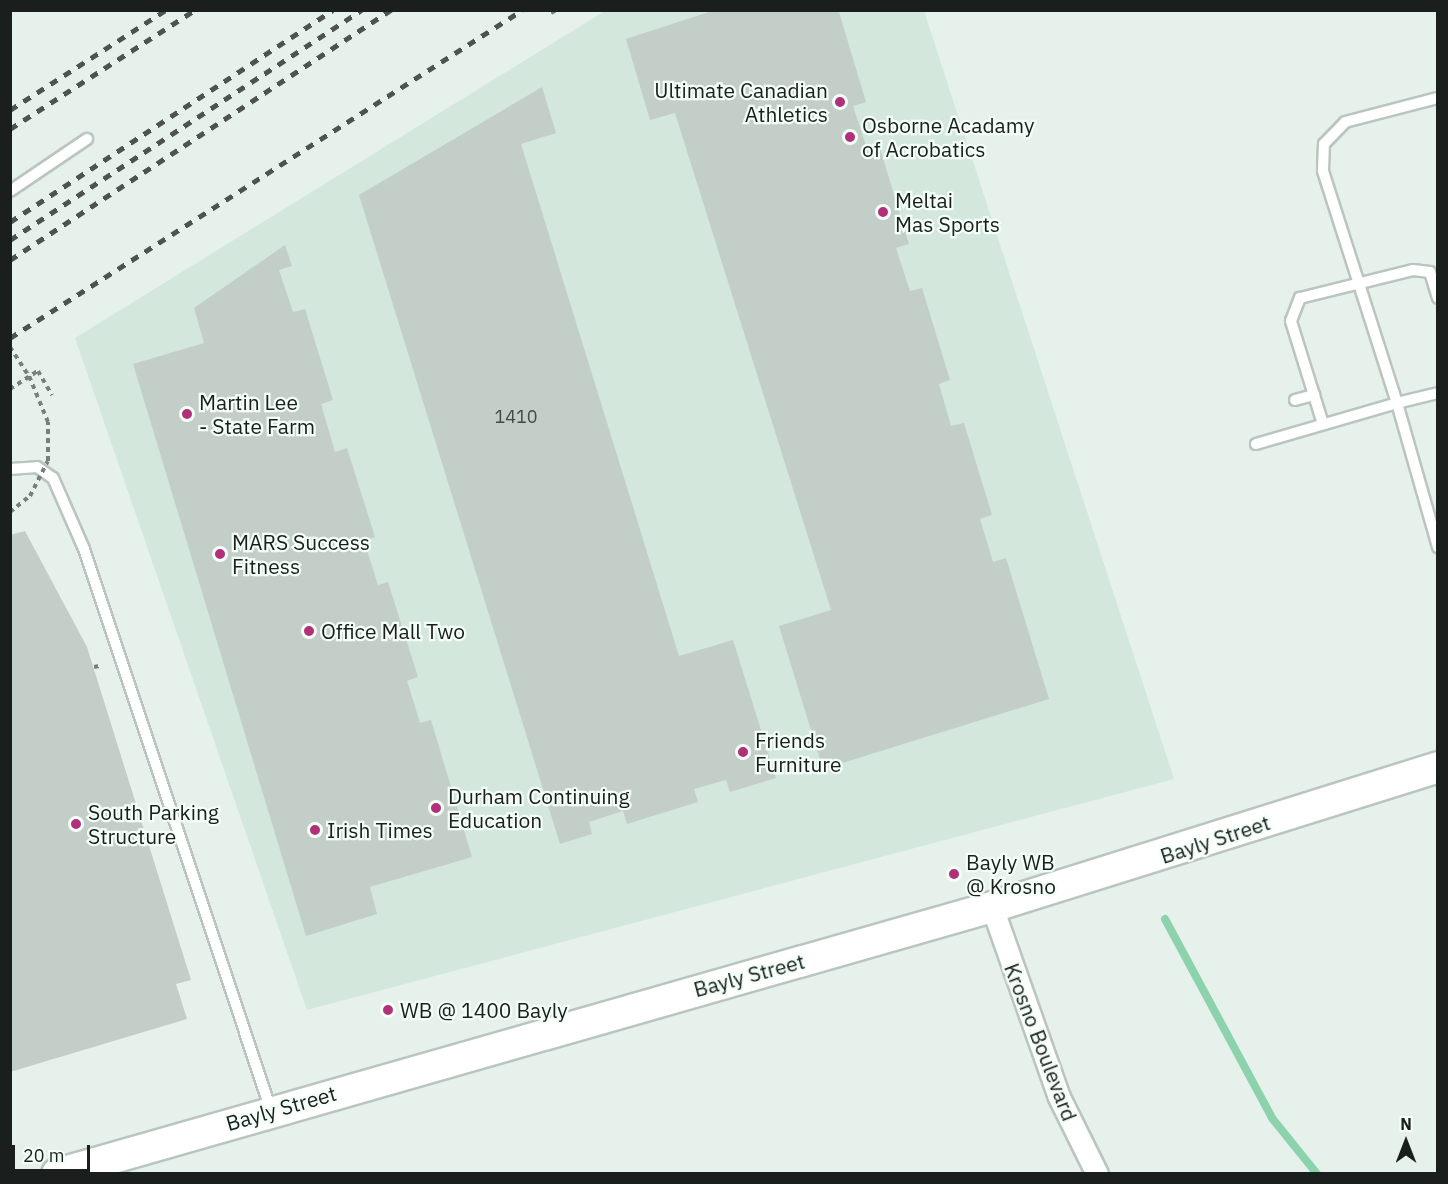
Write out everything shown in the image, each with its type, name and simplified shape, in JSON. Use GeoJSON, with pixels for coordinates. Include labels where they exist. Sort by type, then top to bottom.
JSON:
{"type":"FeatureCollection","features":[{"type":"Feature","properties":{"kind":"main road","name":"Bayly Street"},"geometry":{"type":"LineString","coordinates":[[57,1173],[271,1110],[992,907],[1437,767]]}},
{"type":"Feature","properties":{"kind":"street","name":"Krosno Boulevard"},"geometry":{"type":"LineString","coordinates":[[992,907],[1059,1096],[1096,1173]]}},
{"type":"Feature","properties":{"kind":"lane"},"geometry":{"type":"LineString","coordinates":[[1436,540],[1397,403],[1323,171],[1324,144],[1346,122],[1437,98]]}},
{"type":"Feature","properties":{"kind":"lane"},"geometry":{"type":"LineString","coordinates":[[10,192],[87,139]]}},
{"type":"Feature","properties":{"kind":"lane"},"geometry":{"type":"LineString","coordinates":[[1323,424],[1291,321],[1300,298],[1413,270],[1430,272],[1437,298]]}},
{"type":"Feature","properties":{"kind":"lane"},"geometry":{"type":"LineString","coordinates":[[1256,444],[1437,393]]}},
{"type":"Feature","properties":{"kind":"lane"},"geometry":{"type":"LineString","coordinates":[[1296,400],[1314,395]]}},
{"type":"Feature","properties":{"kind":"lane"},"geometry":{"type":"LineString","coordinates":[[10,469],[38,467],[53,478],[84,549],[271,1110]]}},
{"type":"Feature","properties":{"kind":"path"},"geometry":{"type":"LineString","coordinates":[[551,13],[557,10]]}},
{"type":"Feature","properties":{"kind":"path"},"geometry":{"type":"LineString","coordinates":[[10,347],[29,376],[48,422],[48,461],[30,496],[10,512]]}},
{"type":"Feature","properties":{"kind":"path"},"geometry":{"type":"LineString","coordinates":[[10,388],[38,371],[52,395]]}},
{"type":"Feature","properties":{"kind":"shaded area"},"geometry":{"type":"Polygon","coordinates":[[[605,11],[924,11],[1174,779],[307,1010],[75,338],[605,11]]]}},
{"type":"Feature","properties":{"kind":"building"},"geometry":{"type":"Polygon","coordinates":[[[715,10],[839,12],[866,102],[853,106],[868,152],[880,148],[909,244],[896,248],[910,291],[922,288],[950,380],[939,384],[951,426],[964,423],[992,515],[980,519],[993,562],[1006,558],[1049,699],[823,769],[779,626],[831,610],[675,113],[650,120],[626,39],[715,10]]]}},
{"type":"Feature","properties":{"kind":"building"},"geometry":{"type":"Polygon","coordinates":[[[542,87],[556,133],[521,144],[679,656],[733,640],[776,778],[730,792],[726,780],[694,789],[698,802],[627,824],[623,811],[589,822],[592,834],[560,844],[359,195],[542,87]]]}},
{"type":"Feature","properties":{"kind":"building","name":"Office Mall Two"},"geometry":{"type":"Polygon","coordinates":[[[285,245],[292,266],[279,270],[293,312],[305,309],[333,400],[321,404],[335,452],[347,448],[375,537],[364,541],[378,585],[388,582],[418,677],[407,681],[420,723],[431,720],[472,857],[370,887],[377,914],[306,936],[133,364],[204,343],[194,308],[285,245]]]}},
{"type":"Feature","properties":{"kind":"building","name":"South Parking Structure"},"geometry":{"type":"Polygon","coordinates":[[[25,531],[87,647],[191,980],[176,984],[187,1019],[10,1072],[10,535],[25,531]]]}},
{"type":"Feature","properties":{"kind":"waterway"},"geometry":{"type":"LineString","coordinates":[[1165,919],[1272,1118],[1317,1174]]}},
{"type":"Feature","properties":{"kind":"railway"},"geometry":{"type":"LineString","coordinates":[[10,110],[166,10]]}},
{"type":"Feature","properties":{"kind":"railway"},"geometry":{"type":"LineString","coordinates":[[10,129],[195,10]]}},
{"type":"Feature","properties":{"kind":"railway"},"geometry":{"type":"LineString","coordinates":[[10,222],[333,10]]}},
{"type":"Feature","properties":{"kind":"railway"},"geometry":{"type":"LineString","coordinates":[[10,240],[361,10]]}},
{"type":"Feature","properties":{"kind":"railway"},"geometry":{"type":"LineString","coordinates":[[10,260],[391,10]]}},
{"type":"Feature","properties":{"kind":"railway"},"geometry":{"type":"LineString","coordinates":[[10,338],[522,10]]}},
{"type":"Feature","properties":{"kind":"place","name":"Ultimate Canadian Athletics"},"geometry":{"type":"Point","coordinates":[840,102]}},
{"type":"Feature","properties":{"kind":"place","name":"Osborne Acadamy of Acrobatics"},"geometry":{"type":"Point","coordinates":[850,137]}},
{"type":"Feature","properties":{"kind":"place","name":"Meltai Mas Sports"},"geometry":{"type":"Point","coordinates":[883,212]}},
{"type":"Feature","properties":{"kind":"place","name":"Martin Lee - State Farm"},"geometry":{"type":"Point","coordinates":[187,414]}},
{"type":"Feature","properties":{"kind":"place","name":"MARS Success Fitness"},"geometry":{"type":"Point","coordinates":[220,554]}},
{"type":"Feature","properties":{"kind":"place","name":"Office Mall Two"},"geometry":{"type":"Point","coordinates":[309,631]}},
{"type":"Feature","properties":{"kind":"place","name":"Friends Furniture"},"geometry":{"type":"Point","coordinates":[743,752]}},
{"type":"Feature","properties":{"kind":"place","name":"Durham Continuing Education"},"geometry":{"type":"Point","coordinates":[436,808]}},
{"type":"Feature","properties":{"kind":"place","name":"South Parking Structure"},"geometry":{"type":"Point","coordinates":[76,824]}},
{"type":"Feature","properties":{"kind":"place","name":"Irish Times"},"geometry":{"type":"Point","coordinates":[315,830]}},
{"type":"Feature","properties":{"kind":"place","name":"Bayly WB @ Krosno"},"geometry":{"type":"Point","coordinates":[954,874]}},
{"type":"Feature","properties":{"kind":"place","name":"WB @ 1400 Bayly"},"geometry":{"type":"Point","coordinates":[388,1010]}}]}
